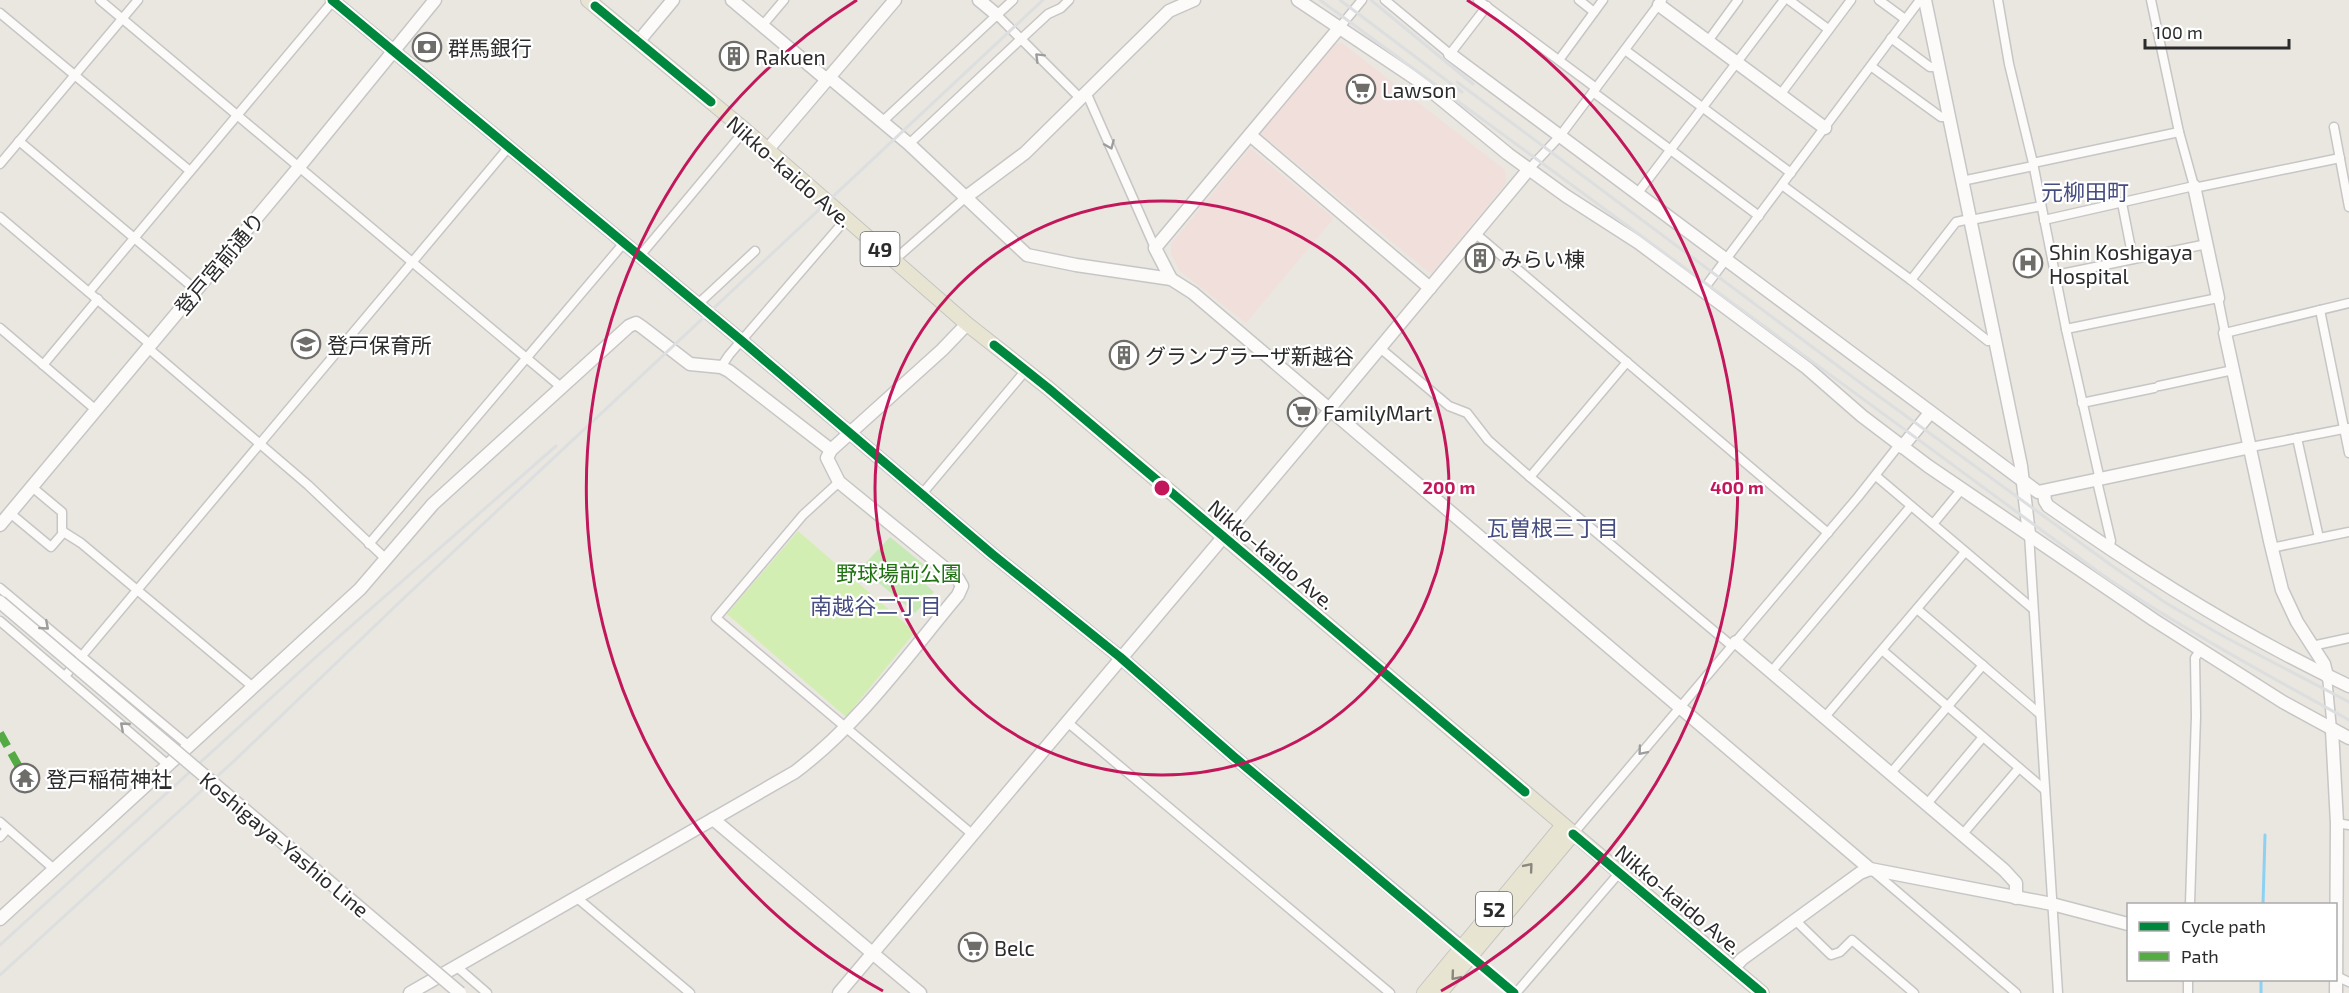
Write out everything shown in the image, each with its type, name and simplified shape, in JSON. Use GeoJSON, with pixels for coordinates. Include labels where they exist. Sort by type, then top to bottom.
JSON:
{"type":"FeatureCollection","features":[{"type":"Feature","properties":{"kind":"main road","name":"Nikko-kaido Ave."},"geometry":{"type":"LineString","coordinates":[[588,0],[768,149],[967,324],[1026,370],[1762,993]]}},
{"type":"Feature","properties":{"kind":"main road","name":"52"},"geometry":{"type":"LineString","coordinates":[[1424,993],[1466,952],[1568,829]]}},
{"type":"Feature","properties":{"kind":"main road","name":"52"},"geometry":{"type":"LineString","coordinates":[[1440,993],[1466,952]]}},
{"type":"Feature","properties":{"kind":"street"},"geometry":{"type":"LineString","coordinates":[[100,0],[561,387]]}},
{"type":"Feature","properties":{"kind":"street"},"geometry":{"type":"LineString","coordinates":[[0,164],[138,0]]}},
{"type":"Feature","properties":{"kind":"street"},"geometry":{"type":"LineString","coordinates":[[89,292],[332,0],[742,341],[1038,592],[1120,657],[1233,756],[1515,993],[1620,872]]}},
{"type":"Feature","properties":{"kind":"street","name":"登戸宮前通り"},"geometry":{"type":"LineString","coordinates":[[0,525],[299,168],[435,0]]}},
{"type":"Feature","properties":{"kind":"street"},"geometry":{"type":"LineString","coordinates":[[638,42],[673,0]]}},
{"type":"Feature","properties":{"kind":"street"},"geometry":{"type":"LineString","coordinates":[[732,0],[883,121],[1027,255],[1076,265],[1171,279],[1193,293],[2016,993]]}},
{"type":"Feature","properties":{"kind":"street"},"geometry":{"type":"LineString","coordinates":[[762,26],[784,0]]}},
{"type":"Feature","properties":{"kind":"street"},"geometry":{"type":"LineString","coordinates":[[768,149],[895,0]]}},
{"type":"Feature","properties":{"kind":"street"},"geometry":{"type":"LineString","coordinates":[[979,0],[1083,95],[1171,279]]}},
{"type":"Feature","properties":{"kind":"street"},"geometry":{"type":"LineString","coordinates":[[883,121],[1013,0]]}},
{"type":"Feature","properties":{"kind":"street"},"geometry":{"type":"LineString","coordinates":[[909,144],[1048,14],[1061,8],[1069,0]]}},
{"type":"Feature","properties":{"kind":"street"},"geometry":{"type":"LineString","coordinates":[[893,261],[966,197],[1025,153],[1171,5],[1194,0]]}},
{"type":"Feature","properties":{"kind":"street"},"geometry":{"type":"LineString","coordinates":[[1298,0],[1419,81],[1508,154],[1566,196],[1639,243],[1703,290],[1807,368],[1900,446],[1961,490],[2029,534],[2111,592],[2283,702],[2349,738]]}},
{"type":"Feature","properties":{"kind":"street"},"geometry":{"type":"LineString","coordinates":[[1155,248],[1362,0]]}},
{"type":"Feature","properties":{"kind":"street"},"geometry":{"type":"LineString","coordinates":[[1385,0],[1450,54],[2038,492],[2347,428]]}},
{"type":"Feature","properties":{"kind":"street"},"geometry":{"type":"LineString","coordinates":[[1478,0],[1759,216]]}},
{"type":"Feature","properties":{"kind":"street"},"geometry":{"type":"LineString","coordinates":[[1579,0],[1594,12]]}},
{"type":"Feature","properties":{"kind":"street"},"geometry":{"type":"LineString","coordinates":[[1559,60],[1603,0]]}},
{"type":"Feature","properties":{"kind":"street"},"geometry":{"type":"LineString","coordinates":[[1708,41],[1738,0]]}},
{"type":"Feature","properties":{"kind":"street"},"geometry":{"type":"LineString","coordinates":[[1637,194],[1787,0],[1828,29]]}},
{"type":"Feature","properties":{"kind":"street"},"geometry":{"type":"LineString","coordinates":[[1780,95],[1851,0]]}},
{"type":"Feature","properties":{"kind":"street"},"geometry":{"type":"LineString","coordinates":[[1879,0],[1905,19]]}},
{"type":"Feature","properties":{"kind":"street"},"geometry":{"type":"LineString","coordinates":[[1703,290],[1920,0]]}},
{"type":"Feature","properties":{"kind":"street"},"geometry":{"type":"LineString","coordinates":[[1925,0],[2024,482],[2058,993]]}},
{"type":"Feature","properties":{"kind":"street"},"geometry":{"type":"LineString","coordinates":[[1998,0],[2009,64],[2033,164],[2111,542],[2109,548]]}},
{"type":"Feature","properties":{"kind":"street"},"geometry":{"type":"LineString","coordinates":[[2151,0],[2179,132],[2207,244],[2271,548],[2282,590],[2297,622],[2324,664],[2327,676],[2343,824],[2337,954]]}},
{"type":"Feature","properties":{"kind":"street"},"geometry":{"type":"LineString","coordinates":[[839,993],[1327,414],[1529,169],[1560,136],[1661,2],[1708,41],[1825,128]]}},
{"type":"Feature","properties":{"kind":"street"},"geometry":{"type":"LineString","coordinates":[[1450,54],[1487,6]]}},
{"type":"Feature","properties":{"kind":"street"},"geometry":{"type":"LineString","coordinates":[[0,12],[190,171]]}},
{"type":"Feature","properties":{"kind":"street"},"geometry":{"type":"LineString","coordinates":[[1891,38],[1930,67],[1938,67]]}},
{"type":"Feature","properties":{"kind":"street"},"geometry":{"type":"LineString","coordinates":[[1625,50],[1791,173]]}},
{"type":"Feature","properties":{"kind":"street"},"geometry":{"type":"LineString","coordinates":[[1872,66],[1941,117],[1949,117]]}},
{"type":"Feature","properties":{"kind":"street"},"geometry":{"type":"LineString","coordinates":[[2334,127],[2349,207]]}},
{"type":"Feature","properties":{"kind":"street"},"geometry":{"type":"LineString","coordinates":[[639,257],[745,130]]}},
{"type":"Feature","properties":{"kind":"street"},"geometry":{"type":"LineString","coordinates":[[1962,181],[2179,132]]}},
{"type":"Feature","properties":{"kind":"street"},"geometry":{"type":"LineString","coordinates":[[1250,135],[1430,288]]}},
{"type":"Feature","properties":{"kind":"street"},"geometry":{"type":"LineString","coordinates":[[19,141],[196,290]]}},
{"type":"Feature","properties":{"kind":"street"},"geometry":{"type":"LineString","coordinates":[[65,676],[508,148]]}},
{"type":"Feature","properties":{"kind":"street"},"geometry":{"type":"LineString","coordinates":[[2044,220],[2340,158]]}},
{"type":"Feature","properties":{"kind":"street"},"geometry":{"type":"LineString","coordinates":[[1782,185],[1911,280],[1988,342],[1996,340]]}},
{"type":"Feature","properties":{"kind":"street"},"geometry":{"type":"LineString","coordinates":[[2122,203],[2133,259]]}},
{"type":"Feature","properties":{"kind":"street"},"geometry":{"type":"LineString","coordinates":[[1911,280],[1956,222],[2041,206]]}},
{"type":"Feature","properties":{"kind":"street"},"geometry":{"type":"LineString","coordinates":[[0,217],[98,299],[308,484],[387,560]]}},
{"type":"Feature","properties":{"kind":"street"},"geometry":{"type":"LineString","coordinates":[[721,367],[846,219]]}},
{"type":"Feature","properties":{"kind":"street"},"geometry":{"type":"LineString","coordinates":[[1476,234],[1828,532]]}},
{"type":"Feature","properties":{"kind":"street"},"geometry":{"type":"LineString","coordinates":[[369,544],[623,244]]}},
{"type":"Feature","properties":{"kind":"street"},"geometry":{"type":"LineString","coordinates":[[2056,275],[2207,244]]}},
{"type":"Feature","properties":{"kind":"street"},"geometry":{"type":"LineString","coordinates":[[697,305],[755,251]]}},
{"type":"Feature","properties":{"kind":"street"},"geometry":{"type":"LineString","coordinates":[[2066,329],[2218,298]]}},
{"type":"Feature","properties":{"kind":"street"},"geometry":{"type":"LineString","coordinates":[[43,365],[98,299]]}},
{"type":"Feature","properties":{"kind":"street"},"geometry":{"type":"LineString","coordinates":[[2225,333],[2349,303]]}},
{"type":"Feature","properties":{"kind":"street"},"geometry":{"type":"LineString","coordinates":[[2320,310],[2347,428],[2349,453]]}},
{"type":"Feature","properties":{"kind":"street"},"geometry":{"type":"LineString","coordinates":[[0,919],[360,589],[433,504],[629,326],[636,323],[690,364],[721,367],[831,450]]}},
{"type":"Feature","properties":{"kind":"street"},"geometry":{"type":"LineString","coordinates":[[410,993],[429,989],[456,966],[795,772],[824,751],[847,728],[958,594],[962,586],[949,571],[839,482],[827,458],[831,450],[942,350],[967,324]]}},
{"type":"Feature","properties":{"kind":"street"},"geometry":{"type":"LineString","coordinates":[[0,328],[96,410]]}},
{"type":"Feature","properties":{"kind":"street"},"geometry":{"type":"LineString","coordinates":[[1380,348],[1449,406],[1467,413],[1488,440],[1530,477],[1771,672],[2004,870],[2016,883],[2016,898]]}},
{"type":"Feature","properties":{"kind":"street"},"geometry":{"type":"LineString","coordinates":[[1530,477],[1627,362]]}},
{"type":"Feature","properties":{"kind":"street"},"geometry":{"type":"LineString","coordinates":[[922,494],[1026,370]]}},
{"type":"Feature","properties":{"kind":"street"},"geometry":{"type":"LineString","coordinates":[[2082,403],[2234,370]]}},
{"type":"Feature","properties":{"kind":"street"},"geometry":{"type":"LineString","coordinates":[[1568,829],[1680,707],[1930,412]]}},
{"type":"Feature","properties":{"kind":"street"},"geometry":{"type":"LineString","coordinates":[[2297,438],[2319,538]]}},
{"type":"Feature","properties":{"kind":"street"},"geometry":{"type":"LineString","coordinates":[[1876,476],[2032,608]]}},
{"type":"Feature","properties":{"kind":"street"},"geometry":{"type":"LineString","coordinates":[[839,482],[803,515],[716,618],[972,834]]}},
{"type":"Feature","properties":{"kind":"street"},"geometry":{"type":"LineString","coordinates":[[32,487],[62,512],[62,531],[81,543],[253,687]]}},
{"type":"Feature","properties":{"kind":"street"},"geometry":{"type":"LineString","coordinates":[[1933,524],[1961,490]]}},
{"type":"Feature","properties":{"kind":"street"},"geometry":{"type":"LineString","coordinates":[[2044,492],[2048,506],[2109,548],[2247,635],[2349,686]]}},
{"type":"Feature","properties":{"kind":"street"},"geometry":{"type":"LineString","coordinates":[[1771,672],[1911,506]]}},
{"type":"Feature","properties":{"kind":"street"},"geometry":{"type":"LineString","coordinates":[[10,513],[51,547],[64,532]]}},
{"type":"Feature","properties":{"kind":"street"},"geometry":{"type":"LineString","coordinates":[[2271,548],[2349,532]]}},
{"type":"Feature","properties":{"kind":"street"},"geometry":{"type":"LineString","coordinates":[[1824,718],[1965,552]]}},
{"type":"Feature","properties":{"kind":"street"},"geometry":{"type":"LineString","coordinates":[[0,588],[189,746]]}},
{"type":"Feature","properties":{"kind":"street","name":"Koshigaya-Yashio Line"},"geometry":{"type":"LineString","coordinates":[[0,602],[460,993]]}},
{"type":"Feature","properties":{"kind":"street"},"geometry":{"type":"LineString","coordinates":[[1917,609],[2040,714]]}},
{"type":"Feature","properties":{"kind":"street"},"geometry":{"type":"LineString","coordinates":[[0,621],[168,765]]}},
{"type":"Feature","properties":{"kind":"street"},"geometry":{"type":"LineString","coordinates":[[2312,646],[2349,638]]}},
{"type":"Feature","properties":{"kind":"street"},"geometry":{"type":"LineString","coordinates":[[2190,903],[2196,716],[2195,658],[2201,649]]}},
{"type":"Feature","properties":{"kind":"street"},"geometry":{"type":"LineString","coordinates":[[1882,650],[2045,790]]}},
{"type":"Feature","properties":{"kind":"street"},"geometry":{"type":"LineString","coordinates":[[1890,774],[1983,665]]}},
{"type":"Feature","properties":{"kind":"street"},"geometry":{"type":"LineString","coordinates":[[1066,721],[1390,993]]}},
{"type":"Feature","properties":{"kind":"street"},"geometry":{"type":"LineString","coordinates":[[1926,805],[1983,737]]}},
{"type":"Feature","properties":{"kind":"street"},"geometry":{"type":"LineString","coordinates":[[1962,835],[2019,768]]}},
{"type":"Feature","properties":{"kind":"street"},"geometry":{"type":"LineString","coordinates":[[713,819],[920,993]]}},
{"type":"Feature","properties":{"kind":"street"},"geometry":{"type":"LineString","coordinates":[[0,822],[54,869]]}},
{"type":"Feature","properties":{"kind":"street"},"geometry":{"type":"LineString","coordinates":[[0,837],[8,828]]}},
{"type":"Feature","properties":{"kind":"street"},"geometry":{"type":"LineString","coordinates":[[1733,969],[1742,959],[1795,920],[1860,873],[1870,869],[2052,904],[2127,924]]}},
{"type":"Feature","properties":{"kind":"street"},"geometry":{"type":"LineString","coordinates":[[576,897],[690,993]]}},
{"type":"Feature","properties":{"kind":"street"},"geometry":{"type":"LineString","coordinates":[[1795,920],[1831,955],[1840,952],[1852,940],[1914,993]]}},
{"type":"Feature","properties":{"kind":"street"},"geometry":{"type":"LineString","coordinates":[[456,966],[487,993]]}},
{"type":"Feature","properties":{"kind":"shaded area"},"geometry":{"type":"Polygon","coordinates":[[[1334,43],[1342,43],[1505,170],[1506,183],[1431,274],[1260,133],[1334,43]]]}},
{"type":"Feature","properties":{"kind":"shaded area"},"geometry":{"type":"Polygon","coordinates":[[[1250,148],[1334,218],[1246,323],[1179,270],[1171,253],[1171,244],[1250,148]]]}},
{"type":"Feature","properties":{"kind":"green space"},"geometry":{"type":"Polygon","coordinates":[[[798,531],[915,632],[846,717],[727,614],[798,531]]]}},
{"type":"Feature","properties":{"kind":"green space","name":"野球場前公園"},"geometry":{"type":"Polygon","coordinates":[[[890,537],[934,573],[924,583],[934,592],[915,613],[861,568],[890,537]]]}},
{"type":"Feature","properties":{"kind":"waterway"},"geometry":{"type":"LineString","coordinates":[[2263,903],[2265,835]]}},
{"type":"Feature","properties":{"kind":"waterway"},"geometry":{"type":"LineString","coordinates":[[2261,981],[2261,993]]}},
{"type":"Feature","properties":{"kind":"railway"},"geometry":{"type":"LineString","coordinates":[[0,975],[234,761],[405,597],[1043,0]]}},
{"type":"Feature","properties":{"kind":"railway"},"geometry":{"type":"LineString","coordinates":[[1320,0],[2104,576],[2194,633],[2349,720]]}},
{"type":"Feature","properties":{"kind":"railway"},"geometry":{"type":"LineString","coordinates":[[1340,0],[1462,92]]}},
{"type":"Feature","properties":{"kind":"railway"},"geometry":{"type":"LineString","coordinates":[[1371,0],[1473,84]]}},
{"type":"Feature","properties":{"kind":"railway"},"geometry":{"type":"LineString","coordinates":[[1457,82],[1862,384],[2111,565],[2166,603],[2221,635],[2349,702]]}},
{"type":"Feature","properties":{"kind":"railway"},"geometry":{"type":"LineString","coordinates":[[0,945],[317,656],[556,446]]}},
{"type":"Feature","properties":{"kind":"marked path"},"geometry":{"type":"LineString","coordinates":[[0,733],[23,774]]}},
{"type":"Feature","properties":{"kind":"cycle path"},"geometry":{"type":"LineString","coordinates":[[332,0],[742,341],[992,554],[1120,657],[1233,756],[1514,993]]}},
{"type":"Feature","properties":{"kind":"cycle path"},"geometry":{"type":"LineString","coordinates":[[595,6],[711,102]]}},
{"type":"Feature","properties":{"kind":"cycle path"},"geometry":{"type":"LineString","coordinates":[[994,345],[1048,388],[1525,792]]}},
{"type":"Feature","properties":{"kind":"cycle path"},"geometry":{"type":"LineString","coordinates":[[1573,834],[1762,993]]}},
{"type":"Feature","properties":{"kind":"place","name":"群馬銀行"},"geometry":{"type":"Point","coordinates":[427,47]}},
{"type":"Feature","properties":{"kind":"place","name":"Rakuen"},"geometry":{"type":"Point","coordinates":[734,56]}},
{"type":"Feature","properties":{"kind":"place","name":"Lawson"},"geometry":{"type":"Point","coordinates":[1361,89]}},
{"type":"Feature","properties":{"kind":"place","name":"みらい棟"},"geometry":{"type":"Point","coordinates":[1480,258]}},
{"type":"Feature","properties":{"kind":"place","name":"Shin Koshigaya Hospital"},"geometry":{"type":"Point","coordinates":[2028,263]}},
{"type":"Feature","properties":{"kind":"place","name":"登戸保育所"},"geometry":{"type":"Point","coordinates":[306,344]}},
{"type":"Feature","properties":{"kind":"place","name":"グランプラーザ新越谷"},"geometry":{"type":"Point","coordinates":[1124,355]}},
{"type":"Feature","properties":{"kind":"place","name":"FamilyMart"},"geometry":{"type":"Point","coordinates":[1302,412]}},
{"type":"Feature","properties":{"kind":"place","name":"登戸稲荷神社"},"geometry":{"type":"Point","coordinates":[25,778]}},
{"type":"Feature","properties":{"kind":"place","name":"Belc"},"geometry":{"type":"Point","coordinates":[973,947]}},
{"type":"Feature","properties":{"kind":"district","name":"元柳田町"},"geometry":{"type":"Point","coordinates":[2085,191]}},
{"type":"Feature","properties":{"kind":"district","name":"瓦曽根三丁目"},"geometry":{"type":"Point","coordinates":[1553,527]}},
{"type":"Feature","properties":{"kind":"district","name":"南越谷二丁目"},"geometry":{"type":"Point","coordinates":[876,605]}}]}
